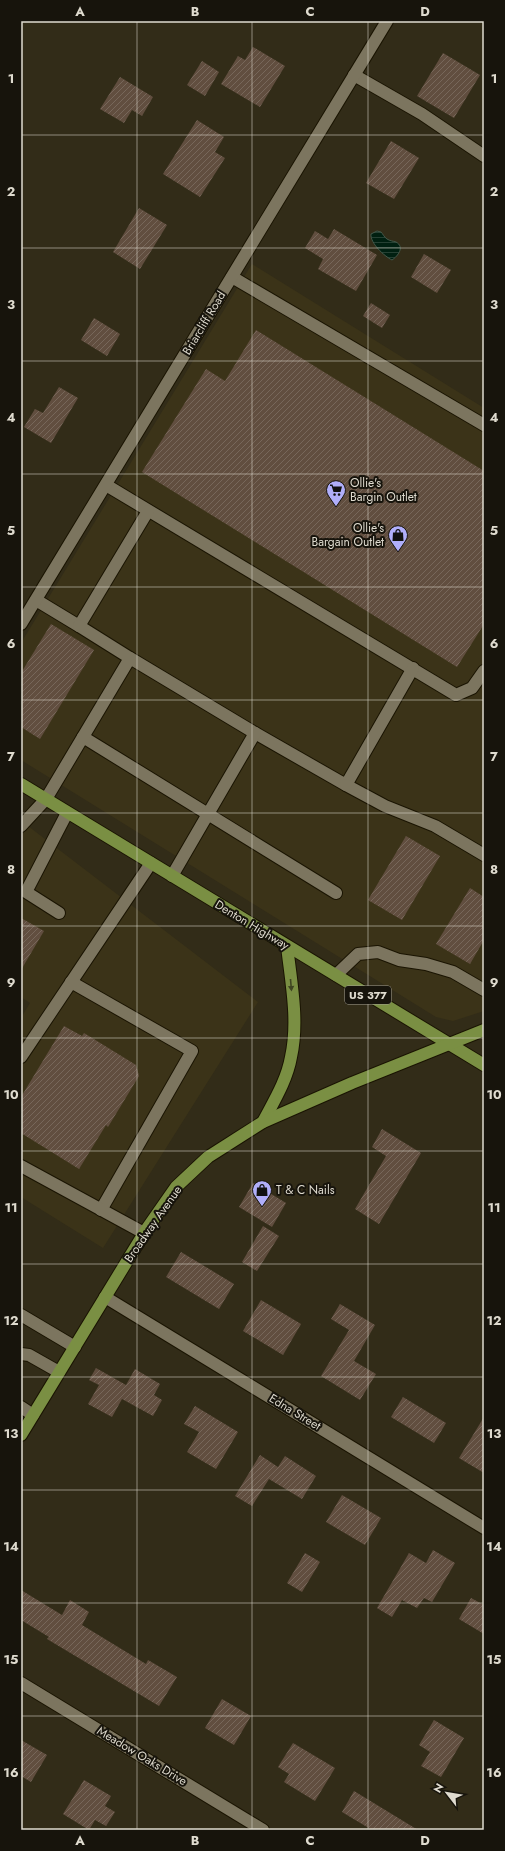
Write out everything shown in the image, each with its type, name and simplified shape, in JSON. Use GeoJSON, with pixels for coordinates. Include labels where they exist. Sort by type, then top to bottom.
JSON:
{"type":"FeatureCollection","features":[{"type":"Feature","properties":{"kind":"main road","name":"Denton Highway"},"geometry":{"type":"LineString","coordinates":[[21,784],[484,1065]]}},
{"type":"Feature","properties":{"kind":"main road"},"geometry":{"type":"LineString","coordinates":[[263,1122],[283,1083],[291,1058],[294,1014],[287,946]]}},
{"type":"Feature","properties":{"kind":"main road","name":"Broadway Avenue"},"geometry":{"type":"LineString","coordinates":[[21,1435],[144,1233],[176,1187],[208,1158],[263,1122],[379,1071],[484,1030]]}},
{"type":"Feature","properties":{"kind":"street","name":"Briarcliff Road"},"geometry":{"type":"LineString","coordinates":[[21,624],[388,21]]}},
{"type":"Feature","properties":{"kind":"street"},"geometry":{"type":"LineString","coordinates":[[354,76],[422,114],[484,156]]}},
{"type":"Feature","properties":{"kind":"street"},"geometry":{"type":"LineString","coordinates":[[232,277],[484,425]]}},
{"type":"Feature","properties":{"kind":"street"},"geometry":{"type":"LineString","coordinates":[[106,485],[456,695],[472,688],[484,671]]}},
{"type":"Feature","properties":{"kind":"street"},"geometry":{"type":"LineString","coordinates":[[79,626],[148,511]]}},
{"type":"Feature","properties":{"kind":"street"},"geometry":{"type":"LineString","coordinates":[[36,600],[255,733],[346,785],[386,806],[435,826],[484,855]]}},
{"type":"Feature","properties":{"kind":"street"},"geometry":{"type":"LineString","coordinates":[[21,826],[46,799],[130,658]]}},
{"type":"Feature","properties":{"kind":"street"},"geometry":{"type":"LineString","coordinates":[[346,785],[413,668]]}},
{"type":"Feature","properties":{"kind":"street"},"geometry":{"type":"LineString","coordinates":[[172,876],[255,733]]}},
{"type":"Feature","properties":{"kind":"street"},"geometry":{"type":"LineString","coordinates":[[83,737],[336,893]]}},
{"type":"Feature","properties":{"kind":"street"},"geometry":{"type":"LineString","coordinates":[[59,913],[26,892],[68,813]]}},
{"type":"Feature","properties":{"kind":"street"},"geometry":{"type":"LineString","coordinates":[[21,1057],[151,863]]}},
{"type":"Feature","properties":{"kind":"street"},"geometry":{"type":"LineString","coordinates":[[336,975],[358,954],[378,952],[399,960],[426,964],[452,972],[484,990]]}},
{"type":"Feature","properties":{"kind":"street"},"geometry":{"type":"LineString","coordinates":[[71,982],[192,1051],[101,1210]]}},
{"type":"Feature","properties":{"kind":"street"},"geometry":{"type":"LineString","coordinates":[[21,1166],[144,1233]]}},
{"type":"Feature","properties":{"kind":"street","name":"Edna Street"},"geometry":{"type":"LineString","coordinates":[[105,1297],[484,1528]]}},
{"type":"Feature","properties":{"kind":"street"},"geometry":{"type":"LineString","coordinates":[[21,1315],[75,1347]]}},
{"type":"Feature","properties":{"kind":"street"},"geometry":{"type":"LineString","coordinates":[[21,1354],[29,1355],[59,1372]]}},
{"type":"Feature","properties":{"kind":"street"},"geometry":{"type":"LineString","coordinates":[[21,1407],[33,1415]]}},
{"type":"Feature","properties":{"kind":"street","name":"Meadow Oaks Drive"},"geometry":{"type":"LineString","coordinates":[[21,1684],[263,1830]]}},
{"type":"Feature","properties":{"kind":"shaded area"},"geometry":{"type":"Polygon","coordinates":[[[377,231],[381,232],[388,240],[399,244],[400,251],[392,260],[385,256],[371,238],[371,234],[377,231]]]}},
{"type":"Feature","properties":{"kind":"shaded area"},"geometry":{"type":"Polygon","coordinates":[[[252,264],[484,408],[484,1011],[453,1021],[436,1017],[21,760],[21,643],[252,264]]]}},
{"type":"Feature","properties":{"kind":"shaded area"},"geometry":{"type":"Polygon","coordinates":[[[28,826],[258,1002],[103,1248],[21,1197],[21,1018],[30,1003],[21,997],[21,837],[28,826]]]}},
{"type":"Feature","properties":{"kind":"building"},"geometry":{"type":"Polygon","coordinates":[[[253,47],[285,66],[260,107],[221,84],[238,56],[245,60],[253,47]]]}},
{"type":"Feature","properties":{"kind":"building"},"geometry":{"type":"Polygon","coordinates":[[[443,53],[480,75],[454,118],[417,96],[443,53]]]}},
{"type":"Feature","properties":{"kind":"building"},"geometry":{"type":"Polygon","coordinates":[[[202,61],[219,72],[205,96],[187,85],[202,61]]]}},
{"type":"Feature","properties":{"kind":"building"},"geometry":{"type":"Polygon","coordinates":[[[120,77],[153,97],[142,116],[132,110],[124,123],[100,109],[120,77]]]}},
{"type":"Feature","properties":{"kind":"building"},"geometry":{"type":"Polygon","coordinates":[[[197,120],[224,137],[215,152],[225,158],[200,197],[163,174],[197,120]]]}},
{"type":"Feature","properties":{"kind":"building"},"geometry":{"type":"Polygon","coordinates":[[[391,141],[419,158],[394,199],[366,183],[391,141]]]}},
{"type":"Feature","properties":{"kind":"building"},"geometry":{"type":"Polygon","coordinates":[[[139,208],[167,225],[140,269],[113,252],[139,208]]]}},
{"type":"Feature","properties":{"kind":"building"},"geometry":{"type":"Polygon","coordinates":[[[334,229],[377,255],[356,291],[318,269],[323,259],[305,248],[315,231],[328,239],[334,229]]]}},
{"type":"Feature","properties":{"kind":"building"},"geometry":{"type":"Polygon","coordinates":[[[424,254],[451,270],[437,293],[411,277],[424,254]]]}},
{"type":"Feature","properties":{"kind":"building"},"geometry":{"type":"Polygon","coordinates":[[[371,303],[390,315],[382,328],[363,316],[371,303]]]}},
{"type":"Feature","properties":{"kind":"building"},"geometry":{"type":"Polygon","coordinates":[[[94,318],[120,334],[107,356],[81,340],[94,318]]]}},
{"type":"Feature","properties":{"kind":"building"},"geometry":{"type":"Polygon","coordinates":[[[256,330],[484,471],[484,624],[457,667],[142,472],[206,369],[225,381],[256,330]]]}},
{"type":"Feature","properties":{"kind":"building"},"geometry":{"type":"Polygon","coordinates":[[[59,387],[78,398],[51,443],[24,427],[35,409],[43,413],[59,387]]]}},
{"type":"Feature","properties":{"kind":"building"},"geometry":{"type":"Polygon","coordinates":[[[51,624],[94,650],[40,739],[21,727],[21,673],[51,624]]]}},
{"type":"Feature","properties":{"kind":"building"},"geometry":{"type":"Polygon","coordinates":[[[406,836],[440,856],[402,920],[368,900],[406,836]]]}},
{"type":"Feature","properties":{"kind":"building"},"geometry":{"type":"Polygon","coordinates":[[[470,888],[484,897],[484,940],[470,964],[436,944],[470,888]]]}},
{"type":"Feature","properties":{"kind":"building"},"geometry":{"type":"Polygon","coordinates":[[[21,918],[44,931],[21,970],[21,918]]]}},
{"type":"Feature","properties":{"kind":"building"},"geometry":{"type":"Polygon","coordinates":[[[64,1026],[82,1036],[84,1033],[136,1065],[139,1076],[108,1127],[106,1125],[79,1169],[21,1133],[21,1097],[64,1026]]]}},
{"type":"Feature","properties":{"kind":"building"},"geometry":{"type":"Polygon","coordinates":[[[382,1129],[421,1153],[379,1224],[355,1209],[386,1156],[372,1147],[382,1129]]]}},
{"type":"Feature","properties":{"kind":"building"},"geometry":{"type":"Polygon","coordinates":[[[253,1183],[286,1203],[272,1227],[239,1207],[253,1183]]]}},
{"type":"Feature","properties":{"kind":"building"},"geometry":{"type":"Polygon","coordinates":[[[263,1226],[279,1236],[257,1271],[242,1262],[263,1226]]]}},
{"type":"Feature","properties":{"kind":"building"},"geometry":{"type":"Polygon","coordinates":[[[181,1252],[234,1284],[219,1309],[166,1277],[181,1252]]]}},
{"type":"Feature","properties":{"kind":"building"},"geometry":{"type":"Polygon","coordinates":[[[261,1300],[301,1324],[283,1355],[243,1331],[261,1300]]]}},
{"type":"Feature","properties":{"kind":"building"},"geometry":{"type":"Polygon","coordinates":[[[340,1304],[375,1325],[354,1361],[376,1374],[360,1400],[321,1376],[349,1330],[331,1319],[340,1304]]]}},
{"type":"Feature","properties":{"kind":"building"},"geometry":{"type":"Polygon","coordinates":[[[96,1368],[126,1385],[135,1369],[160,1384],[154,1395],[162,1400],[153,1416],[122,1399],[112,1417],[88,1404],[99,1385],[89,1380],[96,1368]]]}},
{"type":"Feature","properties":{"kind":"building"},"geometry":{"type":"Polygon","coordinates":[[[403,1397],[446,1423],[434,1443],[391,1417],[403,1397]]]}},
{"type":"Feature","properties":{"kind":"building"},"geometry":{"type":"Polygon","coordinates":[[[195,1406],[238,1432],[216,1469],[187,1452],[199,1432],[184,1424],[195,1406]]]}},
{"type":"Feature","properties":{"kind":"building"},"geometry":{"type":"Polygon","coordinates":[[[484,1417],[484,1473],[459,1458],[484,1417]]]}},
{"type":"Feature","properties":{"kind":"building"},"geometry":{"type":"Polygon","coordinates":[[[260,1455],[278,1467],[285,1456],[316,1476],[302,1499],[269,1479],[252,1506],[235,1496],[260,1455]]]}},
{"type":"Feature","properties":{"kind":"building"},"geometry":{"type":"Polygon","coordinates":[[[342,1495],[381,1518],[365,1545],[326,1522],[342,1495]]]}},
{"type":"Feature","properties":{"kind":"building"},"geometry":{"type":"Polygon","coordinates":[[[433,1550],[455,1563],[432,1602],[424,1598],[417,1608],[402,1600],[392,1617],[377,1608],[409,1553],[426,1563],[433,1550]]]}},
{"type":"Feature","properties":{"kind":"building"},"geometry":{"type":"Polygon","coordinates":[[[305,1553],[320,1562],[302,1592],[287,1583],[305,1553]]]}},
{"type":"Feature","properties":{"kind":"building"},"geometry":{"type":"Polygon","coordinates":[[[21,1590],[62,1615],[70,1600],[89,1612],[82,1625],[146,1664],[148,1660],[177,1677],[159,1706],[47,1639],[49,1637],[21,1620],[21,1590]]]}},
{"type":"Feature","properties":{"kind":"building"},"geometry":{"type":"Polygon","coordinates":[[[471,1598],[484,1605],[484,1634],[459,1619],[471,1598]]]}},
{"type":"Feature","properties":{"kind":"building"},"geometry":{"type":"Polygon","coordinates":[[[222,1699],[251,1716],[234,1745],[205,1728],[222,1699]]]}},
{"type":"Feature","properties":{"kind":"building"},"geometry":{"type":"Polygon","coordinates":[[[434,1720],[464,1738],[441,1777],[421,1766],[430,1752],[419,1745],[434,1720]]]}},
{"type":"Feature","properties":{"kind":"building"},"geometry":{"type":"Polygon","coordinates":[[[21,1740],[47,1755],[31,1782],[21,1776],[21,1740]]]}},
{"type":"Feature","properties":{"kind":"building"},"geometry":{"type":"Polygon","coordinates":[[[293,1743],[335,1768],[315,1801],[284,1782],[289,1774],[278,1767],[293,1743]]]}},
{"type":"Feature","properties":{"kind":"building"},"geometry":{"type":"Polygon","coordinates":[[[84,1780],[111,1796],[105,1806],[115,1812],[106,1826],[95,1820],[89,1830],[63,1814],[84,1780]]]}},
{"type":"Feature","properties":{"kind":"building"},"geometry":{"type":"Polygon","coordinates":[[[354,1791],[418,1830],[372,1830],[342,1812],[354,1791]]]}},
{"type":"Feature","properties":{"kind":"place","name":"Ollie's Bargin Outlet"},"geometry":{"type":"Point","coordinates":[336,507]}},
{"type":"Feature","properties":{"kind":"place","name":"Ollie's Bargain Outlet"},"geometry":{"type":"Point","coordinates":[398,552]}},
{"type":"Feature","properties":{"kind":"place","name":"T & C Nails"},"geometry":{"type":"Point","coordinates":[262,1207]}}]}
